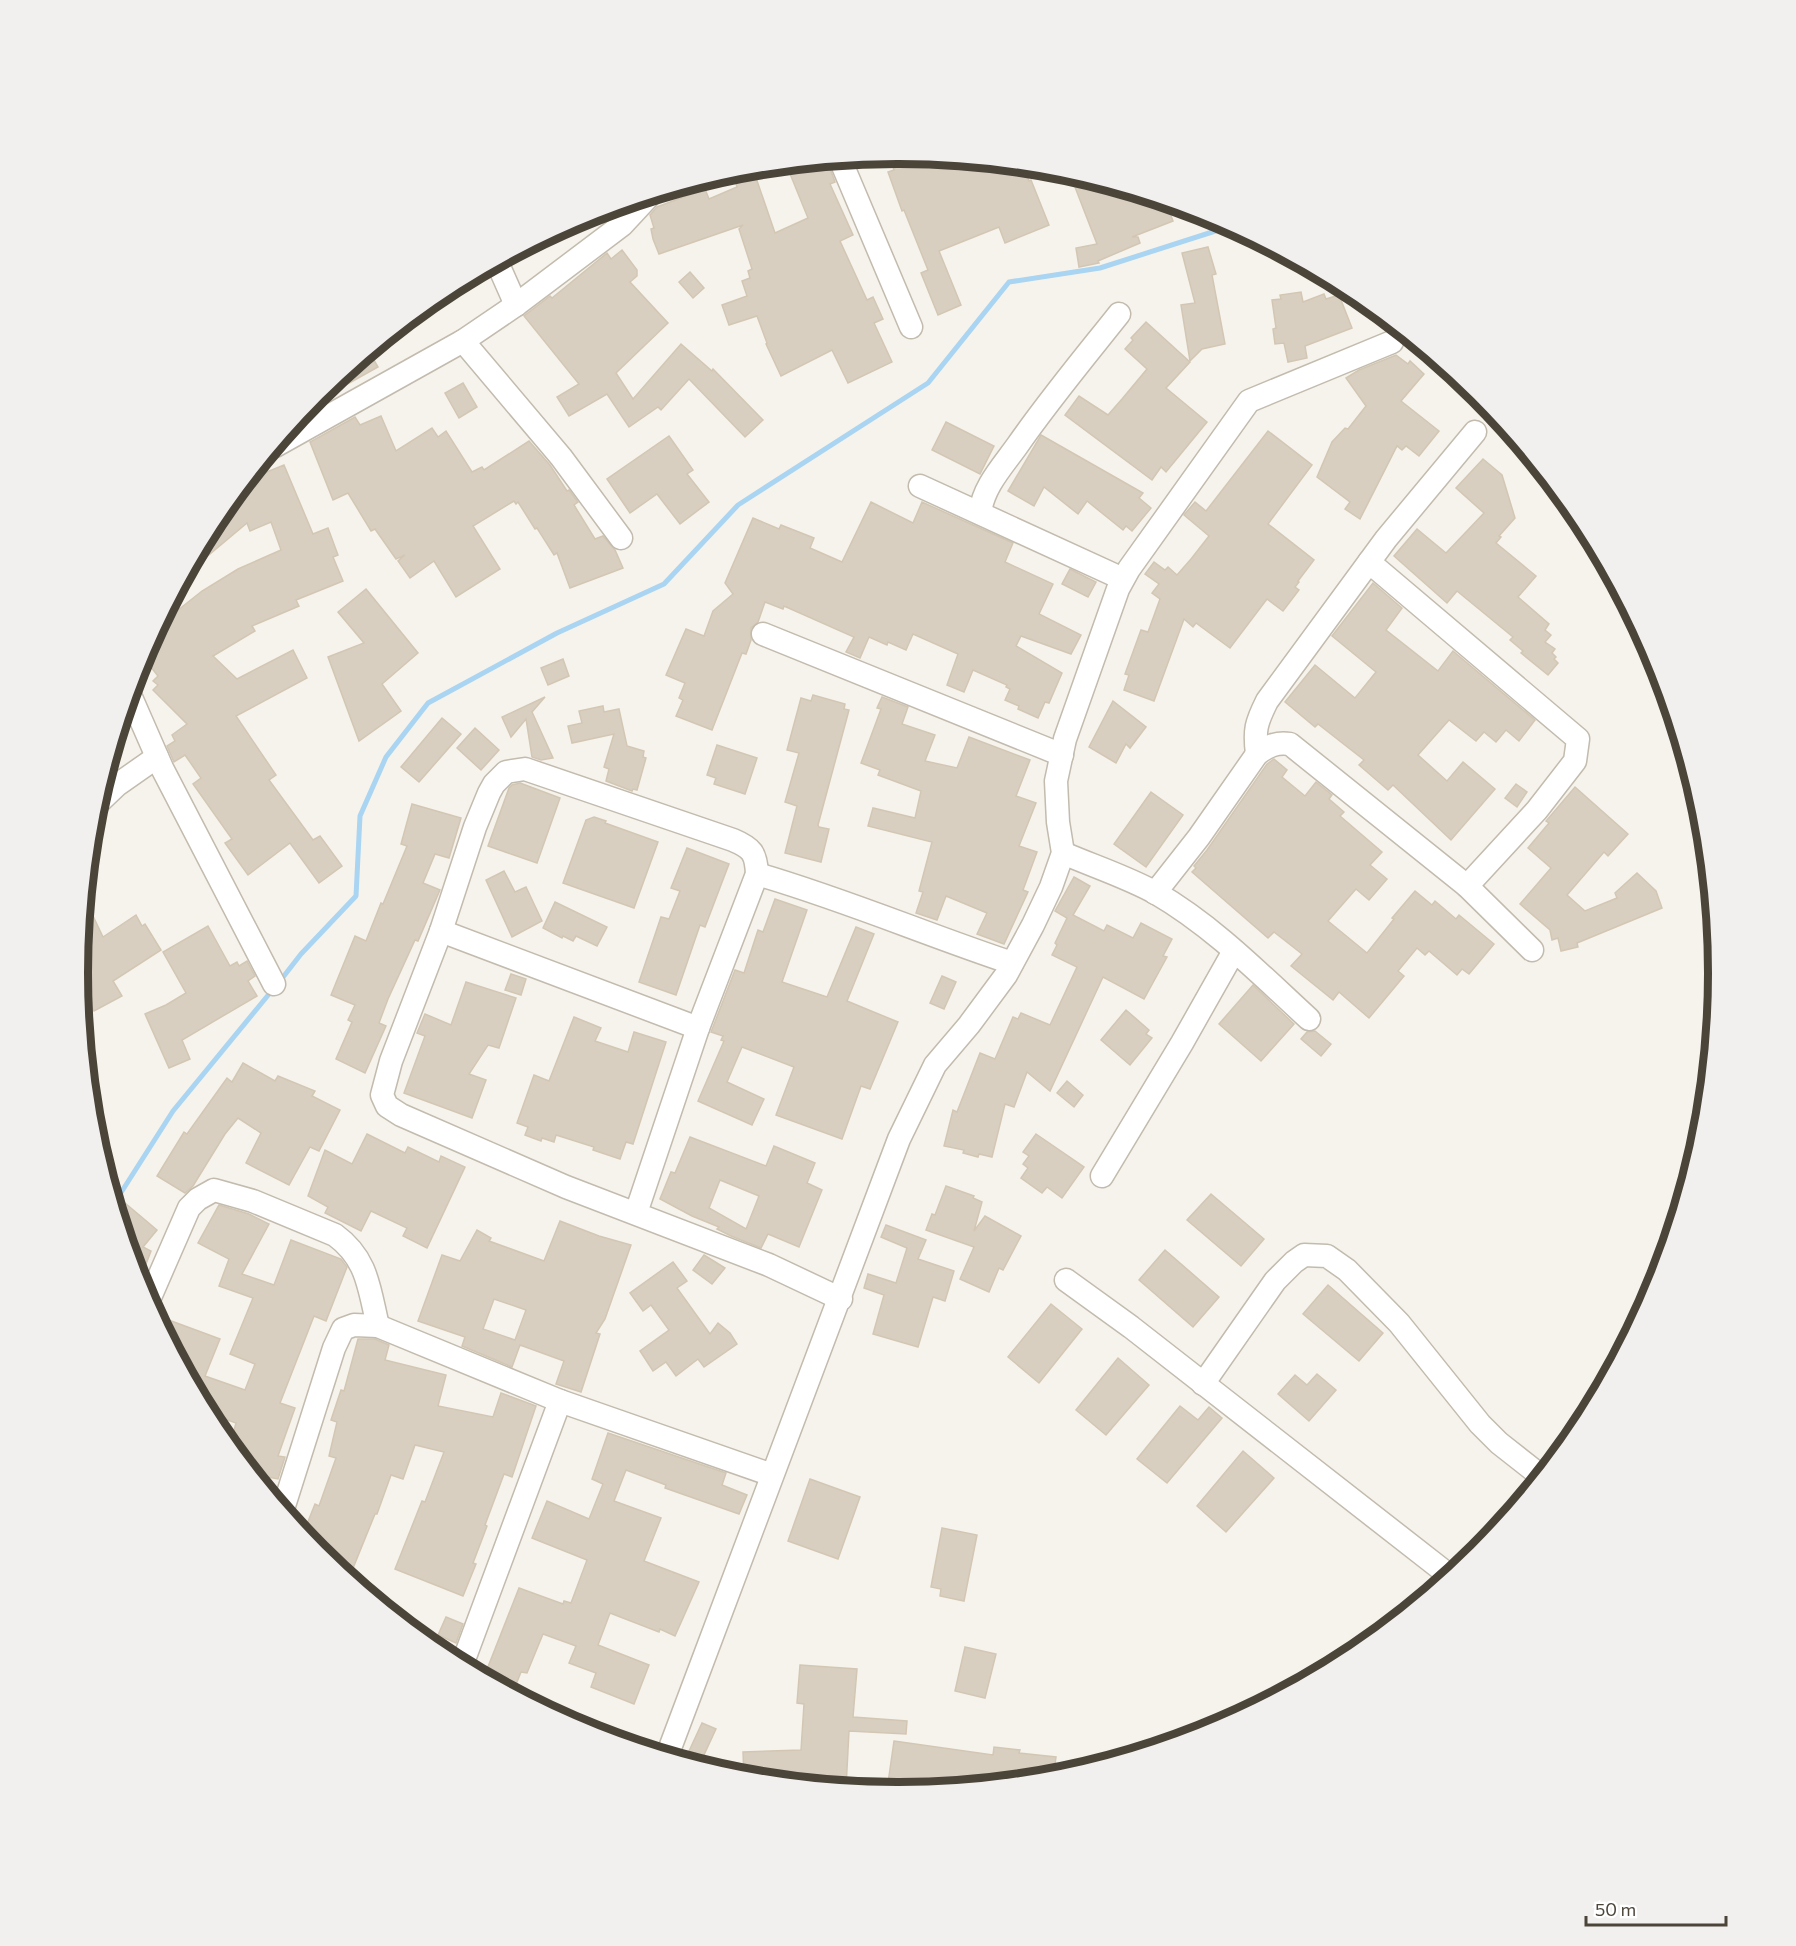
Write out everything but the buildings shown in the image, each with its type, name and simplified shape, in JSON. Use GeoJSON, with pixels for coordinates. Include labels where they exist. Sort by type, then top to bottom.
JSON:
{"type":"FeatureCollection","features":[{"type":"Feature","properties":{"kind":"street"},"geometry":{"type":"LineString","coordinates":[[843,165],[911,327]]}},
{"type":"Feature","properties":{"kind":"street"},"geometry":{"type":"LineString","coordinates":[[291,437],[463,341],[516,305],[622,225],[640,205]]}},
{"type":"Feature","properties":{"kind":"street"},"geometry":{"type":"LineString","coordinates":[[500,268],[516,305]]}},
{"type":"Feature","properties":{"kind":"street"},"geometry":{"type":"LineString","coordinates":[[980,513],[982,498],[992,482],[1048,402],[1119,314]]}},
{"type":"Feature","properties":{"kind":"street"},"geometry":{"type":"LineString","coordinates":[[463,341],[561,457],[621,538]]}},
{"type":"Feature","properties":{"kind":"street"},"geometry":{"type":"LineString","coordinates":[[669,1749],[772,1475],[841,1299],[895,1150],[935,1065],[969,1025],[1012,963],[1033,926],[1063,853],[1058,822],[1056,781],[1069,728],[1118,589],[1249,402],[1392,342]]}},
{"type":"Feature","properties":{"kind":"street"},"geometry":{"type":"LineString","coordinates":[[1257,754],[1254,731],[1267,701],[1369,562],[1475,432]]}},
{"type":"Feature","properties":{"kind":"street"},"geometry":{"type":"LineString","coordinates":[[920,486],[1124,579]]}},
{"type":"Feature","properties":{"kind":"street"},"geometry":{"type":"LineString","coordinates":[[1369,562],[1578,740],[1575,761],[1537,810],[1467,886]]}},
{"type":"Feature","properties":{"kind":"street"},"geometry":{"type":"LineString","coordinates":[[763,634],[1062,755]]}},
{"type":"Feature","properties":{"kind":"street"},"geometry":{"type":"LineString","coordinates":[[134,705],[157,757],[274,984]]}},
{"type":"Feature","properties":{"kind":"street"},"geometry":{"type":"LineString","coordinates":[[1155,893],[1199,837],[1257,754],[1278,742],[1290,744],[1467,886],[1532,950]]}},
{"type":"Feature","properties":{"kind":"street"},"geometry":{"type":"LineString","coordinates":[[109,792],[157,757]]}},
{"type":"Feature","properties":{"kind":"street"},"geometry":{"type":"LineString","coordinates":[[636,1213],[698,1028],[757,874],[756,858],[743,844],[525,769],[516,769],[506,772],[494,784],[475,827],[441,931],[383,1084],[382,1095],[387,1106],[567,1187],[769,1265],[841,1299]]}},
{"type":"Feature","properties":{"kind":"street"},"geometry":{"type":"LineString","coordinates":[[1063,853],[1155,893],[1195,919],[1309,1019]]}},
{"type":"Feature","properties":{"kind":"street"},"geometry":{"type":"LineString","coordinates":[[757,874],[806,888],[1012,963]]}},
{"type":"Feature","properties":{"kind":"street"},"geometry":{"type":"LineString","coordinates":[[441,931],[698,1028]]}},
{"type":"Feature","properties":{"kind":"street"},"geometry":{"type":"LineString","coordinates":[[1102,1176],[1234,951]]}},
{"type":"Feature","properties":{"kind":"street"},"geometry":{"type":"LineString","coordinates":[[153,1290],[189,1208],[198,1199],[214,1190],[253,1201],[335,1235],[346,1243],[355,1252],[366,1273],[378,1326]]}},
{"type":"Feature","properties":{"kind":"street"},"geometry":{"type":"LineString","coordinates":[[1203,1384],[1275,1281],[1304,1255],[1327,1256],[1347,1270],[1399,1323],[1480,1424],[1499,1443],[1535,1472]]}},
{"type":"Feature","properties":{"kind":"street"},"geometry":{"type":"LineString","coordinates":[[1066,1280],[1131,1327],[1443,1571]]}},
{"type":"Feature","properties":{"kind":"street"},"geometry":{"type":"LineString","coordinates":[[285,1502],[334,1348],[343,1329],[354,1324],[378,1326],[560,1401],[772,1475]]}},
{"type":"Feature","properties":{"kind":"street"},"geometry":{"type":"LineString","coordinates":[[465,1657],[560,1401]]}},
{"type":"Feature","properties":{"kind":"waterway"},"geometry":{"type":"LineString","coordinates":[[280,981],[301,954],[356,896],[360,816],[386,757],[428,703],[557,633],[664,584],[738,505],[928,383],[1009,282],[1100,268],[1219,230]]}},
{"type":"Feature","properties":{"kind":"waterway"},"geometry":{"type":"LineString","coordinates":[[120,1195],[173,1111],[274,988]]}}]}
